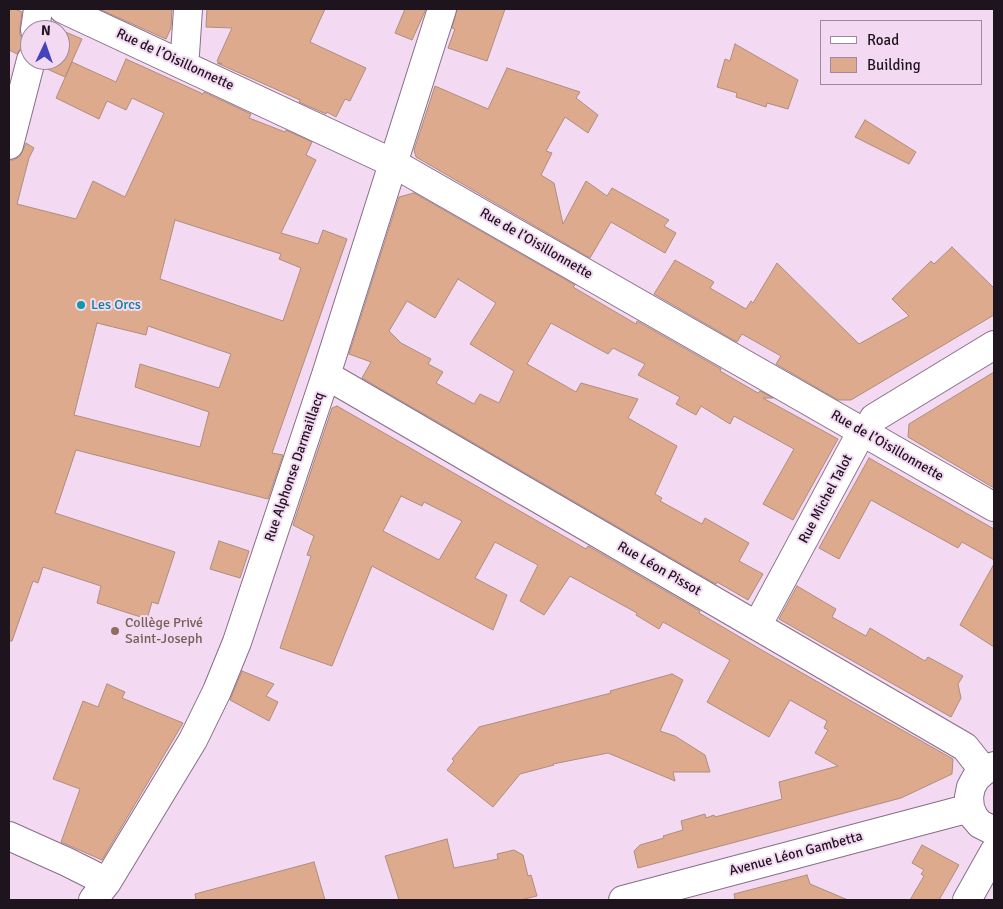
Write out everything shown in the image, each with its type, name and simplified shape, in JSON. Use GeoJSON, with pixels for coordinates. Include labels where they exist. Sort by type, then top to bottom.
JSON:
{"type":"FeatureCollection","features":[{"type":"Feature","properties":{"kind":"street","name":"Rue de l’Oisillonnette"},"geometry":{"type":"LineString","coordinates":[[63,9],[393,162],[994,507]]}},
{"type":"Feature","properties":{"kind":"street"},"geometry":{"type":"LineString","coordinates":[[181,63],[185,54],[188,9]]}},
{"type":"Feature","properties":{"kind":"street","name":"Rue Alphonse Darmaillacq"},"geometry":{"type":"LineString","coordinates":[[100,891],[193,740],[218,691],[237,642],[326,375],[442,9]]}},
{"type":"Feature","properties":{"kind":"street"},"geometry":{"type":"LineString","coordinates":[[9,145],[28,70]]}},
{"type":"Feature","properties":{"kind":"street","name":"Rue Michel Talot"},"geometry":{"type":"LineString","coordinates":[[757,626],[862,431],[870,425],[874,418],[994,345]]}},
{"type":"Feature","properties":{"kind":"street","name":"Rue Léon Pissot"},"geometry":{"type":"LineString","coordinates":[[326,375],[965,747],[989,769]]}},
{"type":"Feature","properties":{"kind":"street"},"geometry":{"type":"LineString","coordinates":[[989,769],[976,778],[971,787],[969,797],[970,808],[974,817],[980,824],[994,831]]}},
{"type":"Feature","properties":{"kind":"street","name":"Avenue Léon Gambetta"},"geometry":{"type":"LineString","coordinates":[[623,900],[970,808]]}},
{"type":"Feature","properties":{"kind":"street"},"geometry":{"type":"LineString","coordinates":[[9,836],[67,862],[100,891]]}},
{"type":"Feature","properties":{"kind":"street"},"geometry":{"type":"LineString","coordinates":[[967,900],[994,852]]}},
{"type":"Feature","properties":{"kind":"building"},"geometry":{"type":"Polygon","coordinates":[[[9,9],[15,9],[22,12],[20,20],[20,49],[17,54],[9,50],[9,9]]]}},
{"type":"Feature","properties":{"kind":"building"},"geometry":{"type":"Polygon","coordinates":[[[99,9],[172,9],[171,28],[166,39],[99,9]]]}},
{"type":"Feature","properties":{"kind":"building"},"geometry":{"type":"Polygon","coordinates":[[[207,9],[325,9],[310,42],[366,68],[350,101],[345,99],[336,117],[299,102],[300,100],[217,63],[222,64],[217,61],[232,28],[206,27],[207,9]]]}},
{"type":"Feature","properties":{"kind":"building"},"geometry":{"type":"Polygon","coordinates":[[[405,9],[426,9],[412,40],[395,33],[405,9]]]}},
{"type":"Feature","properties":{"kind":"building"},"geometry":{"type":"Polygon","coordinates":[[[457,9],[505,9],[487,61],[448,48],[455,29],[452,28],[457,9]]]}},
{"type":"Feature","properties":{"kind":"building"},"geometry":{"type":"Polygon","coordinates":[[[70,34],[82,39],[70,66],[70,34]]]}},
{"type":"Feature","properties":{"kind":"building"},"geometry":{"type":"Polygon","coordinates":[[[735,44],[798,80],[788,109],[767,103],[766,107],[736,97],[737,93],[717,87],[725,59],[730,61],[735,44]]]}},
{"type":"Feature","properties":{"kind":"building"},"geometry":{"type":"Polygon","coordinates":[[[126,59],[202,95],[204,92],[251,114],[249,118],[285,132],[286,130],[312,142],[306,155],[316,160],[281,233],[318,244],[323,230],[347,239],[272,453],[283,455],[268,499],[76,450],[55,513],[175,552],[158,604],[152,602],[147,619],[97,603],[101,586],[43,567],[38,583],[33,581],[12,641],[9,641],[9,160],[14,160],[20,156],[26,143],[34,148],[29,158],[17,204],[76,219],[93,181],[125,197],[164,113],[132,98],[126,110],[107,101],[99,119],[56,98],[72,62],[116,82],[126,59]],[[175,220],[160,279],[283,321],[301,268],[279,259],[281,254],[175,220]],[[97,323],[74,415],[200,447],[209,412],[135,387],[140,364],[219,388],[231,354],[148,326],[146,335],[97,323]]]}},
{"type":"Feature","properties":{"kind":"building"},"geometry":{"type":"Polygon","coordinates":[[[507,68],[580,92],[576,98],[598,115],[588,133],[565,117],[546,151],[552,153],[541,175],[554,183],[563,224],[586,181],[607,196],[612,188],[669,220],[664,226],[676,233],[665,253],[611,222],[590,258],[416,157],[414,150],[435,86],[488,109],[507,68]]]}},
{"type":"Feature","properties":{"kind":"building"},"geometry":{"type":"Polygon","coordinates":[[[49,70],[68,70],[65,77],[49,70]]]}},
{"type":"Feature","properties":{"kind":"building"},"geometry":{"type":"Polygon","coordinates":[[[865,120],[916,152],[909,164],[855,137],[865,120]]]}},
{"type":"Feature","properties":{"kind":"building"},"geometry":{"type":"Polygon","coordinates":[[[414,193],[575,285],[573,287],[636,324],[637,321],[721,369],[720,371],[758,393],[760,391],[773,398],[763,398],[838,439],[793,520],[763,504],[794,449],[734,416],[730,424],[701,406],[696,415],[676,404],[680,397],[638,375],[645,364],[613,348],[608,354],[551,323],[527,364],[576,392],[581,383],[638,399],[628,418],[677,446],[655,494],[662,498],[660,501],[702,524],[705,518],[749,543],[739,561],[763,574],[748,600],[717,582],[716,584],[362,378],[371,362],[349,354],[399,197],[414,193]],[[458,279],[435,318],[407,301],[389,331],[401,343],[431,359],[428,364],[443,372],[436,383],[474,404],[480,394],[499,403],[514,371],[470,344],[496,303],[458,279]]]}},
{"type":"Feature","properties":{"kind":"building"},"geometry":{"type":"Polygon","coordinates":[[[952,247],[994,288],[994,315],[851,400],[838,400],[776,364],[781,356],[742,334],[737,342],[654,294],[675,260],[714,282],[710,288],[746,309],[751,301],[753,303],[777,263],[859,344],[909,316],[892,299],[931,261],[934,264],[952,247]]]}},
{"type":"Feature","properties":{"kind":"building"},"geometry":{"type":"Polygon","coordinates":[[[994,372],[994,488],[908,437],[909,424],[994,372]]]}},
{"type":"Feature","properties":{"kind":"building"},"geometry":{"type":"Polygon","coordinates":[[[337,406],[586,549],[588,546],[700,611],[699,613],[760,649],[953,759],[952,774],[901,798],[638,868],[634,851],[640,845],[683,830],[681,821],[705,814],[706,818],[714,815],[715,817],[782,799],[779,782],[838,766],[815,753],[828,730],[824,728],[827,721],[790,700],[769,737],[707,702],[730,660],[663,622],[659,629],[636,615],[637,613],[570,576],[544,615],[520,601],[538,565],[495,542],[475,578],[507,595],[493,630],[372,566],[332,666],[280,648],[311,556],[307,555],[314,536],[293,525],[332,408],[337,406]],[[401,496],[383,531],[439,560],[462,521],[424,502],[422,506],[401,496]]]}},
{"type":"Feature","properties":{"kind":"building"},"geometry":{"type":"Polygon","coordinates":[[[869,458],[994,529],[994,560],[962,542],[958,548],[871,500],[839,559],[819,548],[869,458]]]}},
{"type":"Feature","properties":{"kind":"building"},"geometry":{"type":"Polygon","coordinates":[[[219,541],[249,551],[240,578],[210,569],[219,541]]]}},
{"type":"Feature","properties":{"kind":"building"},"geometry":{"type":"Polygon","coordinates":[[[994,564],[994,647],[960,625],[994,564]]]}},
{"type":"Feature","properties":{"kind":"building"},"geometry":{"type":"Polygon","coordinates":[[[797,586],[836,609],[832,617],[866,636],[870,628],[925,661],[928,657],[963,676],[958,684],[961,698],[951,717],[779,619],[797,586]]]}},
{"type":"Feature","properties":{"kind":"building"},"geometry":{"type":"Polygon","coordinates":[[[242,671],[274,684],[266,696],[278,702],[269,721],[230,700],[242,671]]]}},
{"type":"Feature","properties":{"kind":"building"},"geometry":{"type":"Polygon","coordinates":[[[672,674],[683,680],[660,731],[675,736],[705,755],[710,772],[673,772],[675,781],[608,753],[553,764],[520,774],[493,807],[447,770],[454,761],[452,759],[479,727],[611,693],[610,691],[672,674]]]}},
{"type":"Feature","properties":{"kind":"building"},"geometry":{"type":"Polygon","coordinates":[[[107,684],[125,692],[122,698],[183,723],[102,860],[61,842],[80,789],[53,779],[83,701],[98,707],[107,684]]]}},
{"type":"Feature","properties":{"kind":"building"},"geometry":{"type":"Polygon","coordinates":[[[447,839],[454,868],[498,859],[497,854],[514,850],[523,855],[528,876],[531,875],[537,896],[520,900],[399,900],[385,856],[447,839]]]}},
{"type":"Feature","properties":{"kind":"building"},"geometry":{"type":"Polygon","coordinates":[[[922,845],[959,865],[939,900],[910,900],[924,876],[921,874],[924,870],[912,863],[922,845]]]}},
{"type":"Feature","properties":{"kind":"building"},"geometry":{"type":"Polygon","coordinates":[[[314,862],[325,900],[196,900],[195,894],[314,862]]]}},
{"type":"Feature","properties":{"kind":"building"},"geometry":{"type":"Polygon","coordinates":[[[807,875],[810,884],[848,900],[735,900],[734,894],[807,875]]]}},
{"type":"Feature","properties":{"kind":"place","name":"Les Orcs"},"geometry":{"type":"Point","coordinates":[81,305]}},
{"type":"Feature","properties":{"kind":"place","name":"Collège Privé Saint-Joseph"},"geometry":{"type":"Point","coordinates":[115,631]}}]}
